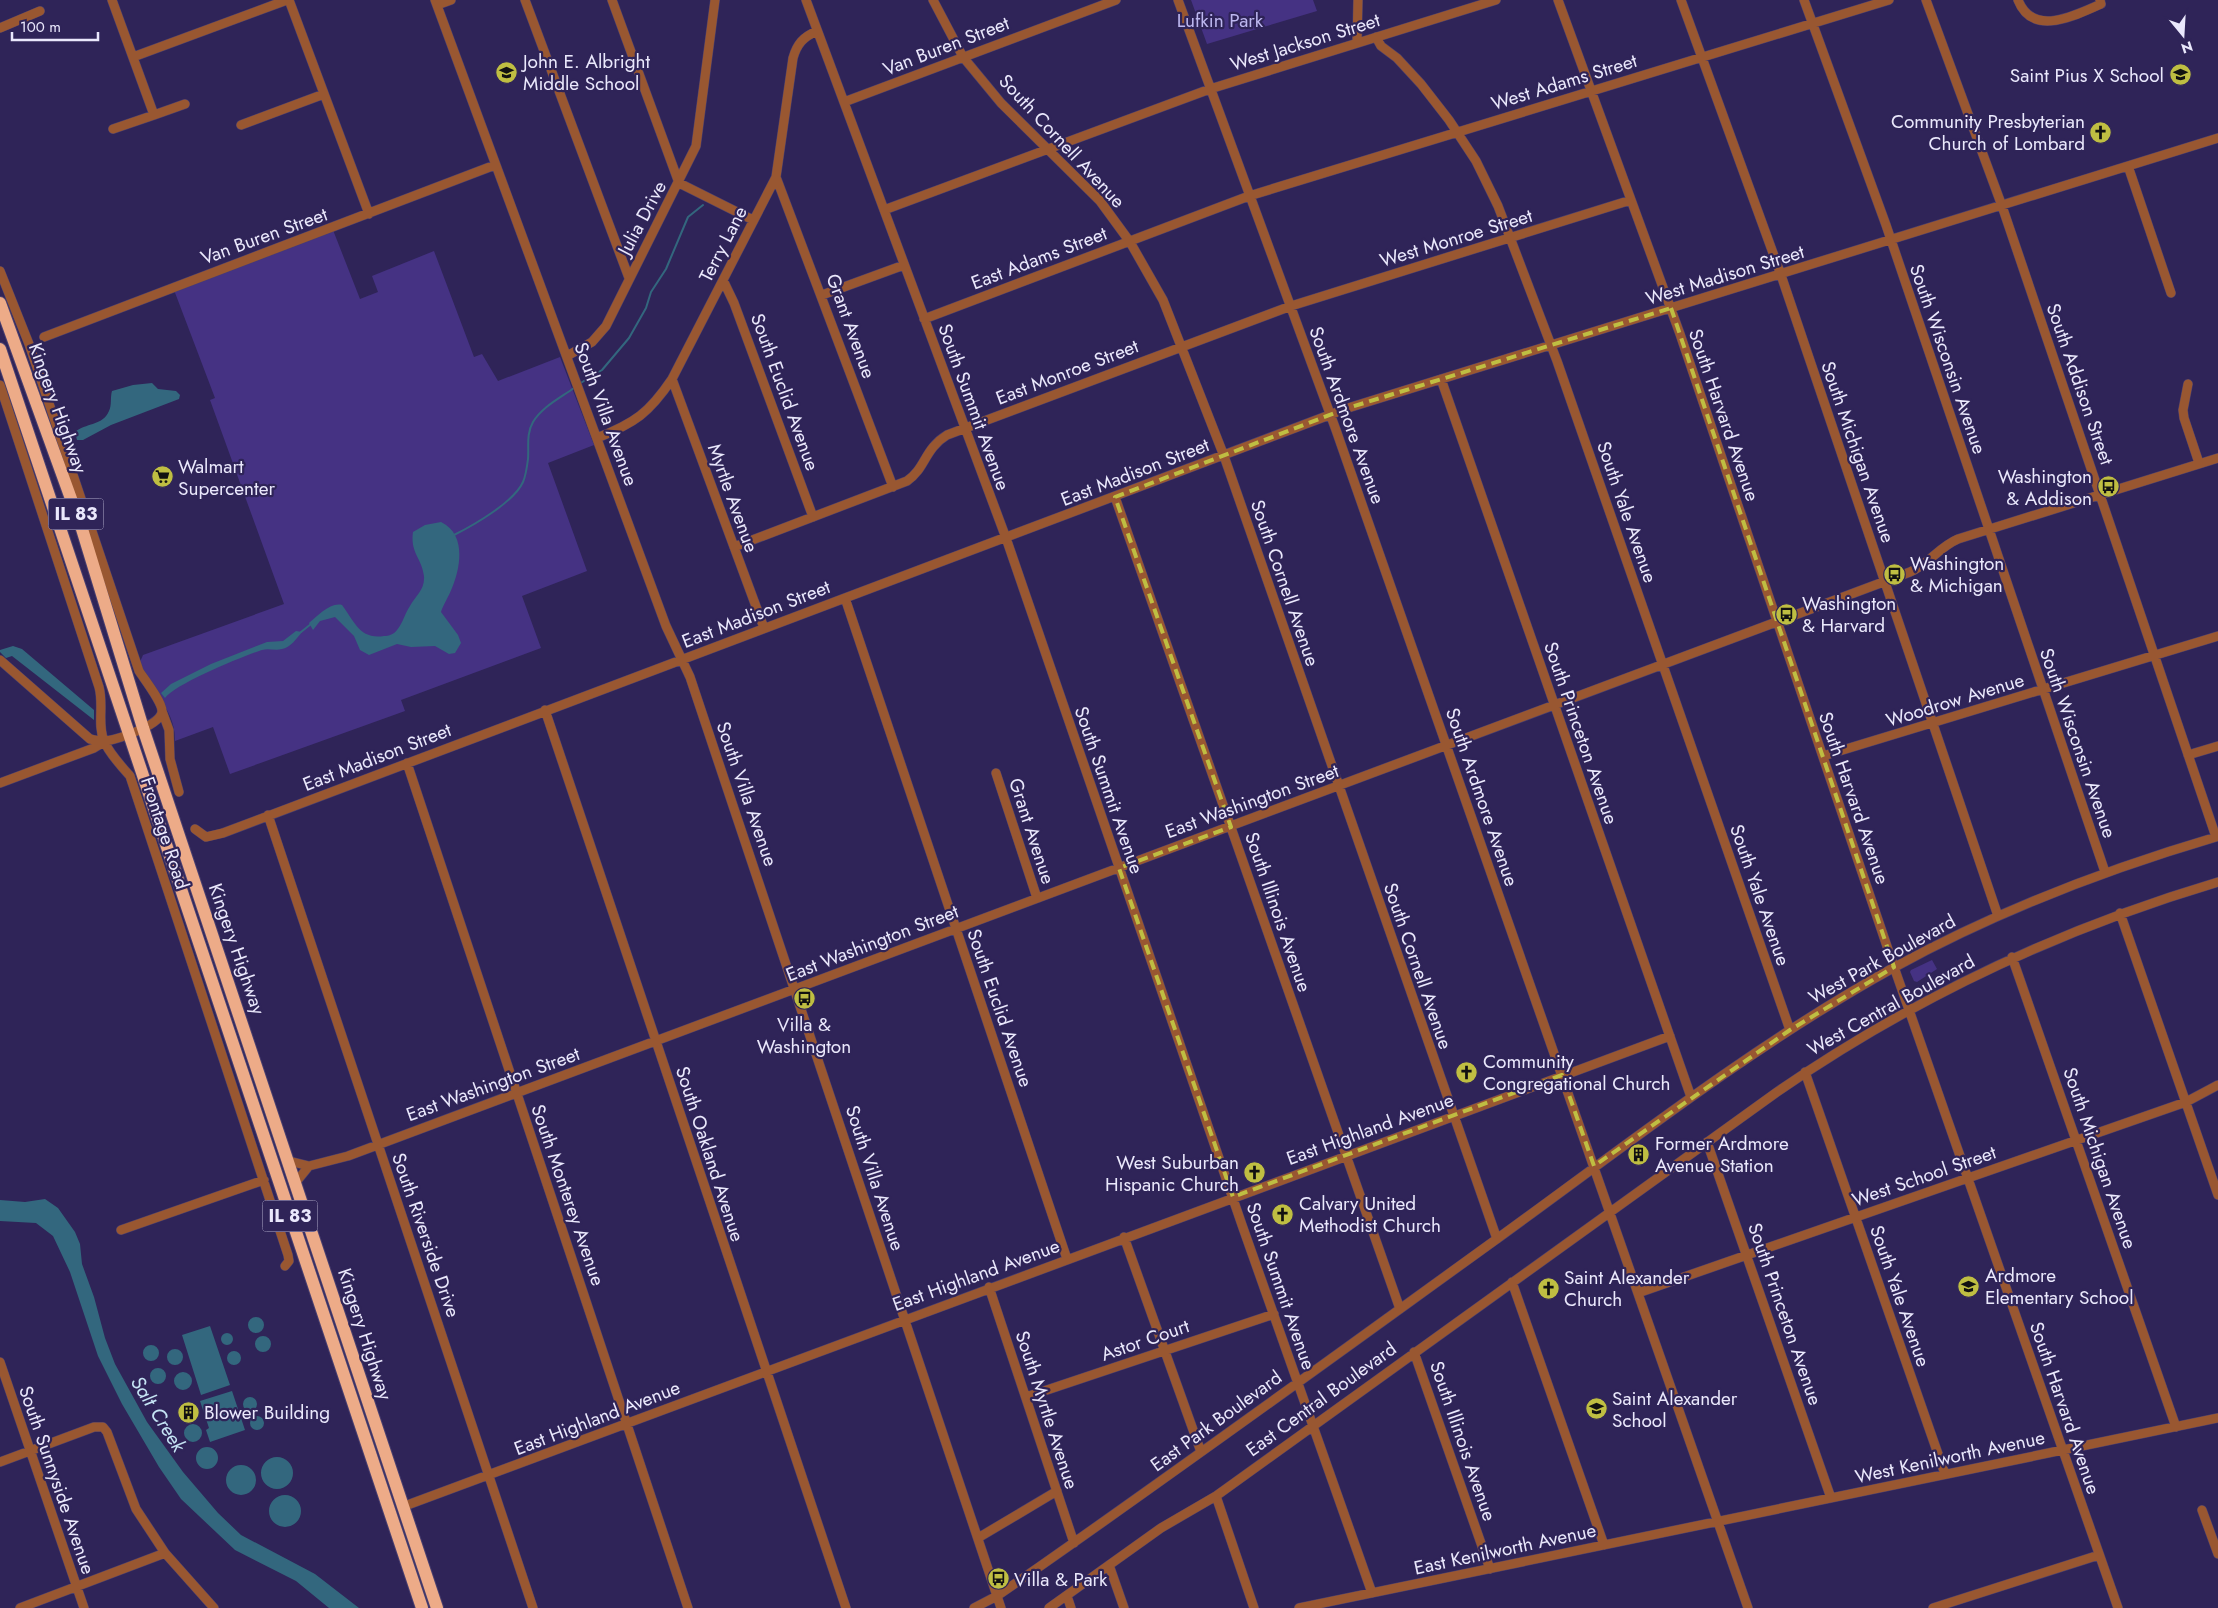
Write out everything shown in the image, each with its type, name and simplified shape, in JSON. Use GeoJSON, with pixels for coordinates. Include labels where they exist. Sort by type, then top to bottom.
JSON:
{"type":"FeatureCollection","features":[{"type":"Feature","properties":{"kind":"highway","name":"Kingery Highway"},"geometry":{"type":"LineString","coordinates":[[0,304],[82,529],[143,728],[289,1160],[402,1507],[437,1608]]}},
{"type":"Feature","properties":{"kind":"highway","name":"Kingery Highway"},"geometry":{"type":"LineString","coordinates":[[0,349],[422,1608]]}},
{"type":"Feature","properties":{"kind":"street"},"geometry":{"type":"LineString","coordinates":[[112,0],[154,115]]}},
{"type":"Feature","properties":{"kind":"street"},"geometry":{"type":"LineString","coordinates":[[133,57],[288,0],[369,214]]}},
{"type":"Feature","properties":{"kind":"street"},"geometry":{"type":"LineString","coordinates":[[436,3],[451,0]]}},
{"type":"Feature","properties":{"kind":"street"},"geometry":{"type":"LineString","coordinates":[[525,0],[629,278]]}},
{"type":"Feature","properties":{"kind":"street"},"geometry":{"type":"LineString","coordinates":[[612,0],[679,183],[753,220]]}},
{"type":"Feature","properties":{"kind":"street","name":"Julia Drive"},"geometry":{"type":"LineString","coordinates":[[567,356],[592,342],[606,326],[696,146],[715,0]]}},
{"type":"Feature","properties":{"kind":"street","name":"South Summit Avenue"},"geometry":{"type":"LineString","coordinates":[[806,0],[1006,538],[1118,868],[1372,1594]]}},
{"type":"Feature","properties":{"kind":"street","name":"South Cornell Avenue"},"geometry":{"type":"LineString","coordinates":[[933,0],[964,57],[1001,103],[1100,201],[1130,242],[1163,300],[1224,456],[1497,1238]]}},
{"type":"Feature","properties":{"kind":"street","name":"Van Buren Street"},"geometry":{"type":"LineString","coordinates":[[844,102],[1116,0]]}},
{"type":"Feature","properties":{"kind":"street","name":"South Ardmore Avenue"},"geometry":{"type":"LineString","coordinates":[[1178,0],[1331,415],[1748,1608]]}},
{"type":"Feature","properties":{"kind":"street"},"geometry":{"type":"LineString","coordinates":[[1357,43],[1358,0]]}},
{"type":"Feature","properties":{"kind":"street","name":"West Jackson Street"},"geometry":{"type":"LineString","coordinates":[[884,210],[1210,89],[1496,0]]}},
{"type":"Feature","properties":{"kind":"street","name":"South Harvard Avenue"},"geometry":{"type":"LineString","coordinates":[[1558,0],[1671,308],[1894,967],[2118,1608]]}},
{"type":"Feature","properties":{"kind":"street","name":"South Michigan Avenue"},"geometry":{"type":"LineString","coordinates":[[1681,0],[1781,275],[1998,916]]}},
{"type":"Feature","properties":{"kind":"street","name":"South Wisconsin Avenue"},"geometry":{"type":"LineString","coordinates":[[1804,0],[1891,241],[2105,872]]}},
{"type":"Feature","properties":{"kind":"street","name":"West Adams Street"},"geometry":{"type":"LineString","coordinates":[[1249,196],[1889,0]]}},
{"type":"Feature","properties":{"kind":"street","name":"South Addison Street"},"geometry":{"type":"LineString","coordinates":[[1926,0],[2002,206],[2216,837]]}},
{"type":"Feature","properties":{"kind":"street"},"geometry":{"type":"LineString","coordinates":[[2018,0],[2021,8],[2031,18],[2052,22],[2101,2]]}},
{"type":"Feature","properties":{"kind":"street","name":"South Villa Avenue"},"geometry":{"type":"LineString","coordinates":[[436,3],[666,626],[690,676],[1001,1608]]}},
{"type":"Feature","properties":{"kind":"street"},"geometry":{"type":"LineString","coordinates":[[0,28],[40,11]]}},
{"type":"Feature","properties":{"kind":"street","name":"Terry Lane"},"geometry":{"type":"LineString","coordinates":[[597,438],[638,418],[660,397],[672,379],[776,177],[793,58],[796,49],[804,37],[817,31]]}},
{"type":"Feature","properties":{"kind":"street","name":"South Yale Avenue"},"geometry":{"type":"LineString","coordinates":[[1376,37],[1381,46],[1397,58],[1421,84],[1457,132],[1490,188],[1511,238],[1551,346],[1790,1030]]}},
{"type":"Feature","properties":{"kind":"street"},"geometry":{"type":"LineString","coordinates":[[241,125],[324,94]]}},
{"type":"Feature","properties":{"kind":"street"},"geometry":{"type":"LineString","coordinates":[[113,129],[185,104]]}},
{"type":"Feature","properties":{"kind":"street"},"geometry":{"type":"LineString","coordinates":[[2171,293],[2128,166],[2218,138]]}},
{"type":"Feature","properties":{"kind":"street","name":"Van Buren Street"},"geometry":{"type":"LineString","coordinates":[[44,337],[495,165]]}},
{"type":"Feature","properties":{"kind":"street","name":"West Madison Street"},"geometry":{"type":"LineString","coordinates":[[1331,415],[1440,379],[1891,241],[2128,166]]}},
{"type":"Feature","properties":{"kind":"street","name":"Grant Avenue"},"geometry":{"type":"LineString","coordinates":[[776,177],[893,487]]}},
{"type":"Feature","properties":{"kind":"street","name":"East Adams Street"},"geometry":{"type":"LineString","coordinates":[[924,319],[1249,196]]}},
{"type":"Feature","properties":{"kind":"street","name":"West Monroe Street"},"geometry":{"type":"LineString","coordinates":[[1290,306],[1631,200]]}},
{"type":"Feature","properties":{"kind":"street"},"geometry":{"type":"LineString","coordinates":[[822,295],[904,265]]}},
{"type":"Feature","properties":{"kind":"street","name":"Frontage Road"},"geometry":{"type":"LineString","coordinates":[[0,271],[42,381],[139,671],[162,711],[170,730],[170,759],[180,792]]}},
{"type":"Feature","properties":{"kind":"street","name":"South Euclid Avenue"},"geometry":{"type":"LineString","coordinates":[[723,280],[734,303],[813,517]]}},
{"type":"Feature","properties":{"kind":"street","name":"East Monroe Street"},"geometry":{"type":"LineString","coordinates":[[734,547],[907,482],[916,474],[930,450],[940,440],[964,428],[1290,306]]}},
{"type":"Feature","properties":{"kind":"street","name":"Myrtle Avenue"},"geometry":{"type":"LineString","coordinates":[[672,379],[764,628]]}},
{"type":"Feature","properties":{"kind":"street","name":"South Princeton Avenue"},"geometry":{"type":"LineString","coordinates":[[1440,379],[1691,1097]]}},
{"type":"Feature","properties":{"kind":"street"},"geometry":{"type":"LineString","coordinates":[[2188,384],[2183,410],[2184,418],[2199,463]]}},
{"type":"Feature","properties":{"kind":"street"},"geometry":{"type":"LineString","coordinates":[[0,385],[99,687],[104,742]]}},
{"type":"Feature","properties":{"kind":"street","name":"East Madison Street"},"geometry":{"type":"LineString","coordinates":[[195,829],[202,836],[212,836],[1331,415]]}},
{"type":"Feature","properties":{"kind":"street","name":"East Washington Street"},"geometry":{"type":"LineString","coordinates":[[308,1166],[348,1156],[378,1145],[1885,582],[1919,569],[1951,542],[2218,458]]}},
{"type":"Feature","properties":{"kind":"street","name":"South Illinois Avenue"},"geometry":{"type":"LineString","coordinates":[[1115,497],[1400,1309]]}},
{"type":"Feature","properties":{"kind":"street","name":"South Euclid Avenue"},"geometry":{"type":"LineString","coordinates":[[845,598],[1067,1259]]}},
{"type":"Feature","properties":{"kind":"street","name":"Woodrow Avenue"},"geometry":{"type":"LineString","coordinates":[[1823,756],[2218,636]]}},
{"type":"Feature","properties":{"kind":"street"},"geometry":{"type":"LineString","coordinates":[[0,660],[90,739],[104,742]]}},
{"type":"Feature","properties":{"kind":"street","name":"South Oakland Avenue"},"geometry":{"type":"LineString","coordinates":[[545,710],[846,1608]]}},
{"type":"Feature","properties":{"kind":"street"},"geometry":{"type":"LineString","coordinates":[[0,783],[155,723],[160,718],[162,711]]}},
{"type":"Feature","properties":{"kind":"street","name":"Frontage Road"},"geometry":{"type":"LineString","coordinates":[[104,742],[130,776],[288,1255],[289,1261],[285,1266]]}},
{"type":"Feature","properties":{"kind":"street"},"geometry":{"type":"LineString","coordinates":[[2188,755],[2218,746]]}},
{"type":"Feature","properties":{"kind":"street","name":"South Monterey Avenue"},"geometry":{"type":"LineString","coordinates":[[407,763],[688,1608]]}},
{"type":"Feature","properties":{"kind":"street","name":"Grant Avenue"},"geometry":{"type":"LineString","coordinates":[[996,774],[1037,898]]}},
{"type":"Feature","properties":{"kind":"street","name":"South Riverside Drive"},"geometry":{"type":"LineString","coordinates":[[268,815],[533,1608]]}},
{"type":"Feature","properties":{"kind":"street","name":"West Park Boulevard"},"geometry":{"type":"LineString","coordinates":[[1594,1166],[1790,1030],[1894,967],[1998,916],[2105,872],[2216,837]]}},
{"type":"Feature","properties":{"kind":"street","name":"West Central Boulevard"},"geometry":{"type":"LineString","coordinates":[[1610,1211],[1805,1072],[1909,1009],[2012,957],[2120,914],[2218,882]]}},
{"type":"Feature","properties":{"kind":"street"},"geometry":{"type":"LineString","coordinates":[[2120,914],[2218,1195]]}},
{"type":"Feature","properties":{"kind":"street","name":"South Michigan Avenue"},"geometry":{"type":"LineString","coordinates":[[2012,957],[2176,1427]]}},
{"type":"Feature","properties":{"kind":"street","name":"East Highland Avenue"},"geometry":{"type":"LineString","coordinates":[[402,1507],[1124,1237],[1670,1036]]}},
{"type":"Feature","properties":{"kind":"street","name":"South Yale Avenue"},"geometry":{"type":"LineString","coordinates":[[1805,1072],[1945,1474]]}},
{"type":"Feature","properties":{"kind":"street","name":"West School Street"},"geometry":{"type":"LineString","coordinates":[[1638,1294],[2186,1102],[2218,1085]]}},
{"type":"Feature","properties":{"kind":"street","name":"South Princeton Avenue"},"geometry":{"type":"LineString","coordinates":[[1707,1142],[1831,1498]]}},
{"type":"Feature","properties":{"kind":"street"},"geometry":{"type":"LineString","coordinates":[[289,1160],[308,1166],[296,1182]]}},
{"type":"Feature","properties":{"kind":"street","name":"East Park Boulevard"},"geometry":{"type":"LineString","coordinates":[[974,1608],[997,1596],[1074,1542],[1400,1309],[1594,1166]]}},
{"type":"Feature","properties":{"kind":"street"},"geometry":{"type":"LineString","coordinates":[[121,1230],[264,1180]]}},
{"type":"Feature","properties":{"kind":"street","name":"East Central Boulevard"},"geometry":{"type":"LineString","coordinates":[[1048,1608],[1161,1528],[1216,1496],[1610,1211]]}},
{"type":"Feature","properties":{"kind":"street"},"geometry":{"type":"LineString","coordinates":[[1124,1237],[1200,1452]]}},
{"type":"Feature","properties":{"kind":"street"},"geometry":{"type":"LineString","coordinates":[[1512,1282],[1604,1545]]}},
{"type":"Feature","properties":{"kind":"street","name":"South Myrtle Avenue"},"geometry":{"type":"LineString","coordinates":[[990,1287],[1074,1542]]}},
{"type":"Feature","properties":{"kind":"street","name":"Astor Court"},"geometry":{"type":"LineString","coordinates":[[1026,1397],[1274,1314]]}},
{"type":"Feature","properties":{"kind":"street","name":"South Illinois Avenue"},"geometry":{"type":"LineString","coordinates":[[1414,1352],[1490,1569]]}},
{"type":"Feature","properties":{"kind":"street","name":"South Sunnyside Avenue"},"geometry":{"type":"LineString","coordinates":[[0,1362],[84,1608]]}},
{"type":"Feature","properties":{"kind":"street","name":"West Kenilworth Avenue"},"geometry":{"type":"LineString","coordinates":[[1718,1521],[2218,1418]]}},
{"type":"Feature","properties":{"kind":"street"},"geometry":{"type":"LineString","coordinates":[[0,1462],[94,1427],[103,1427],[107,1432],[131,1500],[165,1553],[214,1608]]}},
{"type":"Feature","properties":{"kind":"street"},"geometry":{"type":"LineString","coordinates":[[978,1538],[1057,1492]]}},
{"type":"Feature","properties":{"kind":"street"},"geometry":{"type":"LineString","coordinates":[[1216,1496],[1254,1608]]}},
{"type":"Feature","properties":{"kind":"street"},"geometry":{"type":"LineString","coordinates":[[2202,1510],[2218,1554]]}},
{"type":"Feature","properties":{"kind":"street","name":"East Kenilworth Avenue"},"geometry":{"type":"LineString","coordinates":[[1299,1608],[1718,1521]]}},
{"type":"Feature","properties":{"kind":"street"},"geometry":{"type":"LineString","coordinates":[[20,1608],[165,1553]]}},
{"type":"Feature","properties":{"kind":"street"},"geometry":{"type":"LineString","coordinates":[[1933,1608],[2099,1555]]}},
{"type":"Feature","properties":{"kind":"street"},"geometry":{"type":"LineString","coordinates":[[1109,1565],[1124,1608]]}},
{"type":"Feature","properties":{"kind":"street"},"geometry":{"type":"LineString","coordinates":[[1067,1596],[1071,1608]]}},
{"type":"Feature","properties":{"kind":"highlighted area"},"geometry":{"type":"Polygon","coordinates":[[[1671,308],[1894,967],[1790,1030],[1594,1166],[1562,1075],[1233,1197],[1119,868],[1231,827],[1115,497],[1348,408],[1671,308]]]}},
{"type":"Feature","properties":{"kind":"green space","name":"Lufkin Park"},"geometry":{"type":"Polygon","coordinates":[[[1191,0],[1313,0],[1317,11],[1207,44],[1191,0]]]}},
{"type":"Feature","properties":{"kind":"green space"},"geometry":{"type":"Polygon","coordinates":[[[333,230],[360,299],[378,292],[372,276],[434,251],[474,357],[482,354],[498,381],[560,357],[594,445],[548,463],[587,571],[522,596],[541,648],[401,700],[405,711],[230,774],[213,727],[175,741],[171,718],[148,681],[140,662],[143,655],[284,604],[210,400],[215,398],[174,290],[333,230]]]}},
{"type":"Feature","properties":{"kind":"green space"},"geometry":{"type":"Polygon","coordinates":[[[1932,960],[1937,969],[1917,982],[1914,981],[1911,970],[1932,960]]]}},
{"type":"Feature","properties":{"kind":"water"},"geometry":{"type":"Polygon","coordinates":[[[152,383],[158,389],[176,391],[180,395],[179,399],[111,425],[83,440],[77,440],[75,432],[98,422],[106,416],[110,409],[112,391],[133,385],[152,383]]]}},
{"type":"Feature","properties":{"kind":"water"},"geometry":{"type":"Polygon","coordinates":[[[441,522],[455,534],[459,551],[458,570],[441,612],[458,635],[461,643],[455,653],[449,654],[435,646],[411,647],[397,644],[369,655],[360,650],[354,636],[335,617],[320,621],[313,630],[309,623],[324,610],[342,605],[354,623],[363,632],[376,636],[386,636],[394,633],[422,589],[424,581],[423,570],[413,545],[413,532],[425,525],[441,522]]]}},
{"type":"Feature","properties":{"kind":"water"},"geometry":{"type":"Polygon","coordinates":[[[296,631],[302,632],[288,647],[277,650],[265,649],[253,653],[195,678],[171,692],[165,698],[161,693],[171,684],[211,664],[267,642],[283,641],[296,631]]]}},
{"type":"Feature","properties":{"kind":"water"},"geometry":{"type":"Polygon","coordinates":[[[13,646],[22,649],[94,710],[94,720],[12,656],[6,658],[0,652],[0,650],[13,646]]]}},
{"type":"Feature","properties":{"kind":"water"},"geometry":{"type":"Polygon","coordinates":[[[45,1199],[58,1208],[75,1232],[80,1244],[82,1264],[115,1364],[147,1422],[183,1472],[218,1513],[241,1535],[315,1574],[359,1608],[329,1608],[296,1581],[235,1550],[181,1499],[159,1467],[122,1404],[98,1356],[70,1272],[53,1236],[36,1223],[0,1221],[0,1200],[25,1202],[45,1199]]]}},
{"type":"Feature","properties":{"kind":"water"},"geometry":{"type":"Polygon","coordinates":[[[253,1317],[259,1317],[264,1322],[262,1331],[253,1333],[248,1328],[248,1322],[253,1317]]]}},
{"type":"Feature","properties":{"kind":"water"},"geometry":{"type":"Polygon","coordinates":[[[210,1326],[230,1385],[201,1395],[182,1335],[210,1326]]]}},
{"type":"Feature","properties":{"kind":"water"},"geometry":{"type":"Polygon","coordinates":[[[225,1333],[229,1333],[233,1339],[229,1345],[225,1345],[221,1341],[221,1337],[225,1333]]]}},
{"type":"Feature","properties":{"kind":"water"},"geometry":{"type":"Polygon","coordinates":[[[260,1336],[266,1336],[271,1341],[269,1350],[260,1352],[255,1347],[255,1341],[260,1336]]]}},
{"type":"Feature","properties":{"kind":"water"},"geometry":{"type":"Polygon","coordinates":[[[148,1345],[154,1345],[159,1350],[157,1359],[148,1361],[143,1356],[143,1350],[148,1345]]]}},
{"type":"Feature","properties":{"kind":"water"},"geometry":{"type":"Polygon","coordinates":[[[172,1349],[178,1349],[183,1354],[181,1363],[172,1365],[167,1360],[167,1354],[172,1349]]]}},
{"type":"Feature","properties":{"kind":"water"},"geometry":{"type":"Polygon","coordinates":[[[231,1351],[237,1351],[241,1358],[237,1365],[231,1365],[227,1361],[227,1355],[231,1351]]]}},
{"type":"Feature","properties":{"kind":"water"},"geometry":{"type":"Polygon","coordinates":[[[158,1368],[166,1376],[158,1384],[150,1376],[158,1368]]]}},
{"type":"Feature","properties":{"kind":"water"},"geometry":{"type":"Polygon","coordinates":[[[183,1372],[189,1375],[192,1381],[189,1387],[183,1390],[177,1387],[174,1381],[177,1375],[183,1372]]]}},
{"type":"Feature","properties":{"kind":"water"},"geometry":{"type":"Polygon","coordinates":[[[232,1391],[245,1430],[210,1442],[206,1430],[209,1428],[200,1401],[232,1391]]]}},
{"type":"Feature","properties":{"kind":"water"},"geometry":{"type":"Polygon","coordinates":[[[247,1397],[253,1397],[257,1404],[253,1411],[247,1411],[243,1407],[243,1401],[247,1397]]]}},
{"type":"Feature","properties":{"kind":"water"},"geometry":{"type":"Polygon","coordinates":[[[257,1416],[262,1418],[264,1423],[262,1428],[257,1430],[252,1428],[250,1423],[252,1418],[257,1416]]]}},
{"type":"Feature","properties":{"kind":"water"},"geometry":{"type":"Polygon","coordinates":[[[193,1424],[199,1427],[202,1433],[199,1439],[193,1442],[187,1439],[184,1433],[187,1427],[193,1424]]]}},
{"type":"Feature","properties":{"kind":"water"},"geometry":{"type":"Polygon","coordinates":[[[207,1447],[217,1454],[218,1458],[211,1468],[207,1469],[197,1462],[196,1458],[203,1448],[207,1447]]]}},
{"type":"Feature","properties":{"kind":"water"},"geometry":{"type":"Polygon","coordinates":[[[277,1457],[289,1461],[293,1473],[289,1485],[277,1489],[265,1485],[261,1473],[265,1461],[277,1457]]]}},
{"type":"Feature","properties":{"kind":"water"},"geometry":{"type":"Polygon","coordinates":[[[241,1465],[252,1469],[256,1480],[252,1491],[241,1495],[230,1491],[226,1480],[230,1469],[241,1465]]]}},
{"type":"Feature","properties":{"kind":"water"},"geometry":{"type":"Polygon","coordinates":[[[285,1495],[291,1496],[296,1500],[300,1505],[300,1517],[296,1522],[291,1526],[285,1527],[279,1526],[274,1522],[270,1517],[269,1511],[270,1505],[274,1500],[279,1496],[285,1495]]]}},
{"type":"Feature","properties":{"kind":"waterway"},"geometry":{"type":"LineString","coordinates":[[579,384],[602,370],[629,338],[646,308],[651,292],[666,269],[688,217],[703,205]]}},
{"type":"Feature","properties":{"kind":"waterway"},"geometry":{"type":"LineString","coordinates":[[454,535],[493,512],[518,490],[526,474],[529,436],[533,422],[546,407],[574,388]]}},
{"type":"Feature","properties":{"kind":"waterway"},"geometry":{"type":"LineString","coordinates":[[301,632],[311,624]]}},
{"type":"Feature","properties":{"kind":"place","name":"John E. Albright Middle School"},"geometry":{"type":"Point","coordinates":[507,72]}},
{"type":"Feature","properties":{"kind":"place","name":"Saint Pius X School"},"geometry":{"type":"Point","coordinates":[2180,75]}},
{"type":"Feature","properties":{"kind":"place","name":"Community Presbyterian Church of Lombard"},"geometry":{"type":"Point","coordinates":[2101,132]}},
{"type":"Feature","properties":{"kind":"place","name":"Walmart Supercenter"},"geometry":{"type":"Point","coordinates":[162,477]}},
{"type":"Feature","properties":{"kind":"place","name":"Washington & Addison"},"geometry":{"type":"Point","coordinates":[2108,487]}},
{"type":"Feature","properties":{"kind":"place","name":"Washington & Michigan"},"geometry":{"type":"Point","coordinates":[1894,574]}},
{"type":"Feature","properties":{"kind":"place","name":"Washington & Harvard"},"geometry":{"type":"Point","coordinates":[1786,614]}},
{"type":"Feature","properties":{"kind":"place","name":"Villa & Washington"},"geometry":{"type":"Point","coordinates":[804,998]}},
{"type":"Feature","properties":{"kind":"place","name":"Community Congregational Church"},"geometry":{"type":"Point","coordinates":[1467,1072]}},
{"type":"Feature","properties":{"kind":"place","name":"Former Ardmore Avenue Station"},"geometry":{"type":"Point","coordinates":[1639,1154]}},
{"type":"Feature","properties":{"kind":"place","name":"West Suburban Hispanic Church"},"geometry":{"type":"Point","coordinates":[1255,1173]}},
{"type":"Feature","properties":{"kind":"place","name":"Calvary United Methodist Church"},"geometry":{"type":"Point","coordinates":[1283,1214]}},
{"type":"Feature","properties":{"kind":"place","name":"Ardmore Elementary School"},"geometry":{"type":"Point","coordinates":[1969,1286]}},
{"type":"Feature","properties":{"kind":"place","name":"Saint Alexander Church"},"geometry":{"type":"Point","coordinates":[1548,1288]}},
{"type":"Feature","properties":{"kind":"place","name":"Saint Alexander School"},"geometry":{"type":"Point","coordinates":[1596,1409]}},
{"type":"Feature","properties":{"kind":"place","name":"Blower Building"},"geometry":{"type":"Point","coordinates":[188,1412]}},
{"type":"Feature","properties":{"kind":"place","name":"Villa & Park"},"geometry":{"type":"Point","coordinates":[998,1579]}},
{"type":"Feature","properties":{"kind":"water label","name":"Salt Creek"},"geometry":{"type":"Point","coordinates":[158,1414]}}]}
